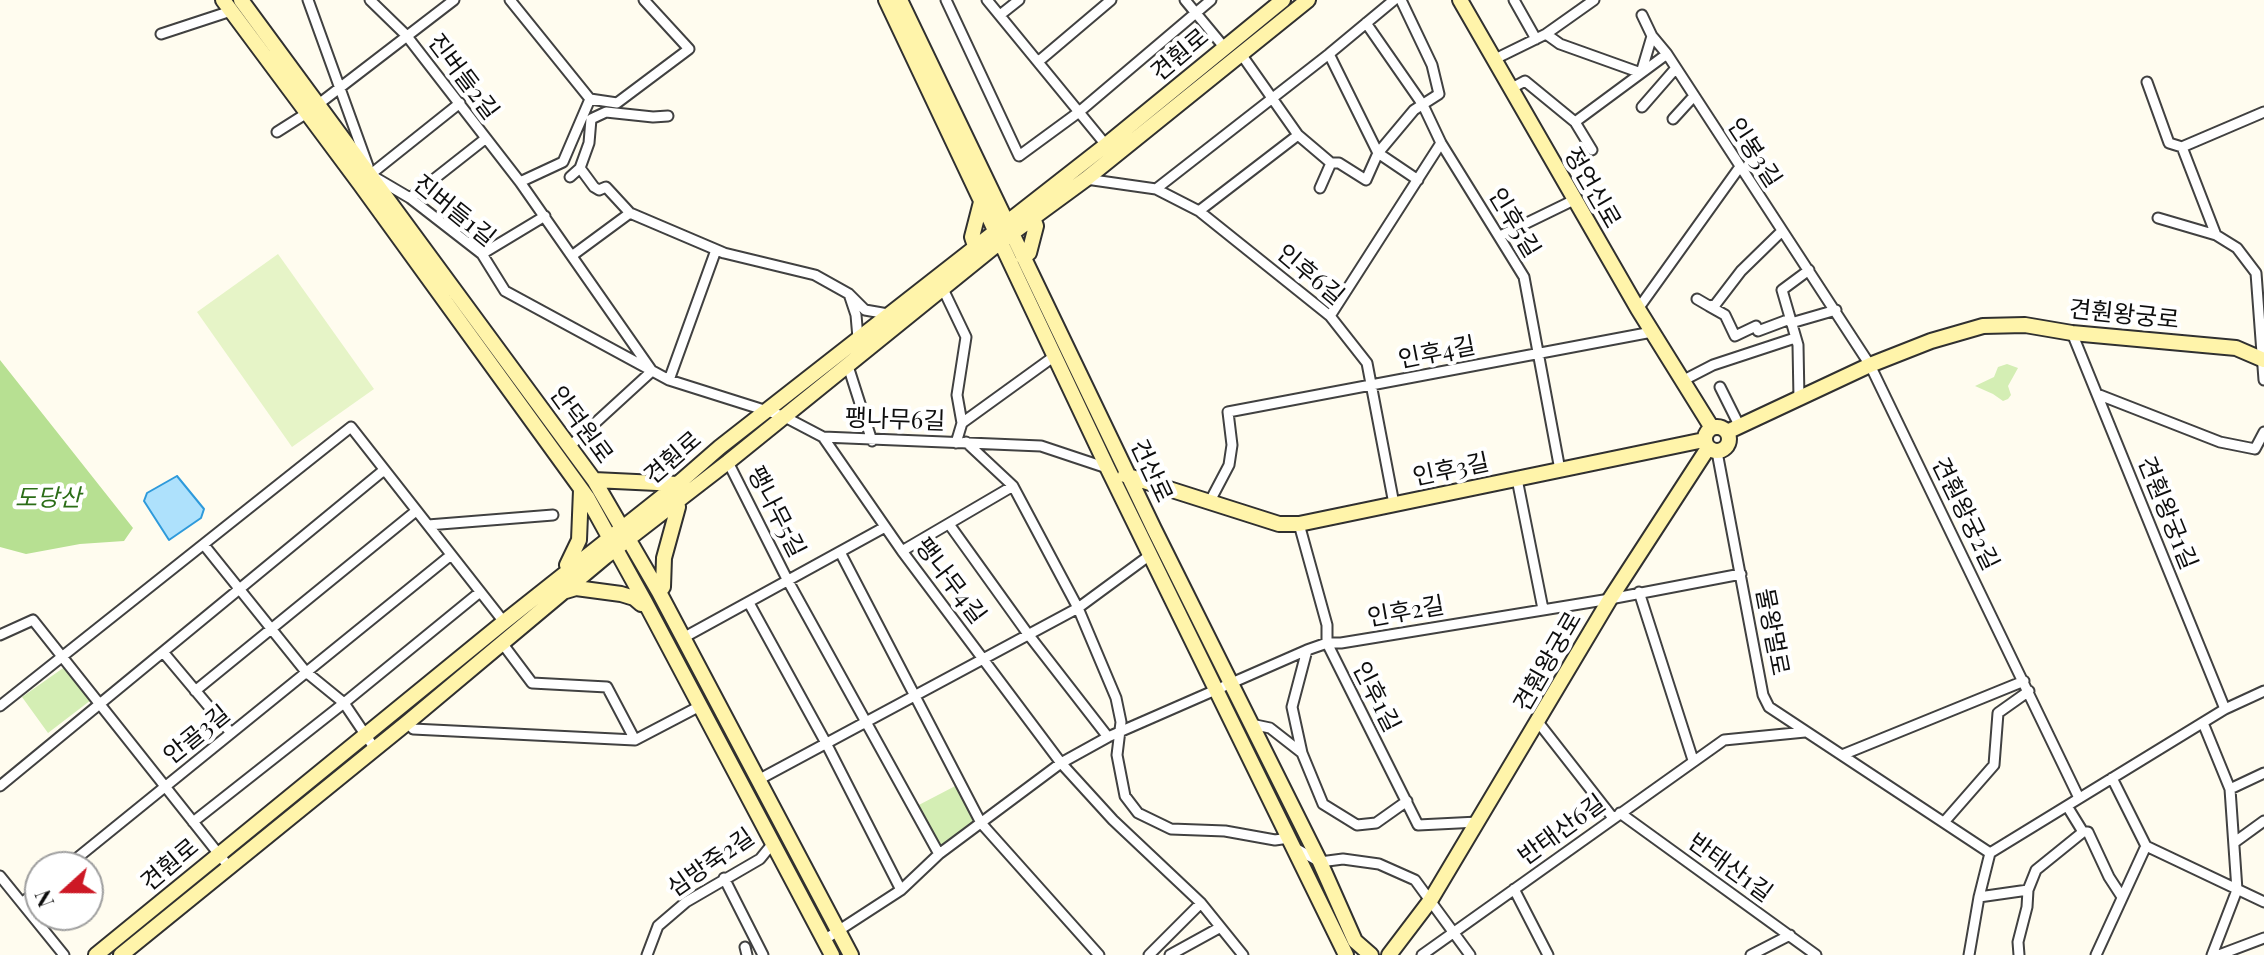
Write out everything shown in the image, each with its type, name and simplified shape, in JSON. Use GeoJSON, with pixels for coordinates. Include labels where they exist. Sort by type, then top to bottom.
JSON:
{"type":"FeatureCollection","features":[{"type":"Feature","properties":{"kind":"street"},"geometry":{"type":"LineString","coordinates":[[308,0],[371,174],[460,103]]}},
{"type":"Feature","properties":{"kind":"street","name":"진버들2길"},"geometry":{"type":"LineString","coordinates":[[370,0],[406,35],[460,103],[573,255],[652,371]]}},
{"type":"Feature","properties":{"kind":"street"},"geometry":{"type":"LineString","coordinates":[[277,132],[312,109],[454,0]]}},
{"type":"Feature","properties":{"kind":"street"},"geometry":{"type":"LineString","coordinates":[[510,0],[590,99],[617,103],[689,49],[644,0]]}},
{"type":"Feature","properties":{"kind":"street","name":"건산로"},"geometry":{"type":"LineString","coordinates":[[886,0],[981,202],[1023,257],[1129,476],[1291,843],[1346,955]]}},
{"type":"Feature","properties":{"kind":"street","name":"건산로"},"geometry":{"type":"LineString","coordinates":[[900,0],[1056,355],[1150,555],[1223,688],[1249,723],[1320,862],[1355,941],[1371,955]]}},
{"type":"Feature","properties":{"kind":"street"},"geometry":{"type":"LineString","coordinates":[[946,0],[1019,156],[1079,112],[1211,0]]}},
{"type":"Feature","properties":{"kind":"street"},"geometry":{"type":"LineString","coordinates":[[987,0],[1106,145]]}},
{"type":"Feature","properties":{"kind":"street"},"geometry":{"type":"LineString","coordinates":[[1000,15],[1019,0]]}},
{"type":"Feature","properties":{"kind":"street"},"geometry":{"type":"LineString","coordinates":[[1039,61],[1111,0]]}},
{"type":"Feature","properties":{"kind":"street"},"geometry":{"type":"LineString","coordinates":[[1185,0],[1224,47]]}},
{"type":"Feature","properties":{"kind":"street","name":"견훤로"},"geometry":{"type":"LineString","coordinates":[[121,955],[408,722],[562,593],[626,533],[678,492],[728,462],[943,289],[1003,232],[1283,0]]}},
{"type":"Feature","properties":{"kind":"street","name":"견훤로"},"geometry":{"type":"LineString","coordinates":[[678,492],[720,447],[975,246],[1033,218],[1086,179],[1308,0]]}},
{"type":"Feature","properties":{"kind":"street"},"geometry":{"type":"LineString","coordinates":[[1156,189],[1394,0]]}},
{"type":"Feature","properties":{"kind":"street"},"geometry":{"type":"LineString","coordinates":[[1241,54],[1298,135],[1331,163],[1339,163],[1366,180],[1378,153],[1414,110],[1439,94],[1432,65],[1401,0]]}},
{"type":"Feature","properties":{"kind":"street","name":"정언신로"},"geometry":{"type":"LineString","coordinates":[[1460,0],[1682,381],[1710,442]]}},
{"type":"Feature","properties":{"kind":"street"},"geometry":{"type":"LineString","coordinates":[[1514,0],[1536,39]]}},
{"type":"Feature","properties":{"kind":"street"},"geometry":{"type":"LineString","coordinates":[[1493,60],[1546,34],[1594,0]]}},
{"type":"Feature","properties":{"kind":"street"},"geometry":{"type":"LineString","coordinates":[[161,34],[231,4]]}},
{"type":"Feature","properties":{"kind":"street","name":"안덕원로"},"geometry":{"type":"LineString","coordinates":[[231,4],[626,533],[851,955]]}},
{"type":"Feature","properties":{"kind":"street","name":"인봉3길"},"geometry":{"type":"LineString","coordinates":[[1642,15],[1652,36],[1667,54],[1870,365]]}},
{"type":"Feature","properties":{"kind":"street","name":"인후5길"},"geometry":{"type":"LineString","coordinates":[[1366,23],[1423,105],[1441,143],[1524,277],[1560,470]]}},
{"type":"Feature","properties":{"kind":"street"},"geometry":{"type":"LineString","coordinates":[[1546,34],[1560,44],[1641,73]]}},
{"type":"Feature","properties":{"kind":"street"},"geometry":{"type":"LineString","coordinates":[[1641,73],[1652,36]]}},
{"type":"Feature","properties":{"kind":"street"},"geometry":{"type":"LineString","coordinates":[[1329,54],[1378,153],[1418,180]]}},
{"type":"Feature","properties":{"kind":"street"},"geometry":{"type":"LineString","coordinates":[[1575,122],[1667,54]]}},
{"type":"Feature","properties":{"kind":"street"},"geometry":{"type":"LineString","coordinates":[[1642,107],[1676,68]]}},
{"type":"Feature","properties":{"kind":"street","name":"정언신로"},"geometry":{"type":"LineString","coordinates":[[1510,89],[1525,81],[1575,122],[1592,150]]}},
{"type":"Feature","properties":{"kind":"street"},"geometry":{"type":"LineString","coordinates":[[2147,82],[2169,143],[2182,147],[2264,112]]}},
{"type":"Feature","properties":{"kind":"street"},"geometry":{"type":"LineString","coordinates":[[1673,119],[1694,96]]}},
{"type":"Feature","properties":{"kind":"street"},"geometry":{"type":"LineString","coordinates":[[520,182],[563,162],[590,99]]}},
{"type":"Feature","properties":{"kind":"street","name":"안덕원로"},"geometry":{"type":"LineString","coordinates":[[312,109],[371,174],[570,446],[613,544],[832,955]]}},
{"type":"Feature","properties":{"kind":"street"},"geometry":{"type":"LineString","coordinates":[[570,177],[580,168],[587,150],[591,119],[606,112],[668,116]]}},
{"type":"Feature","properties":{"kind":"street"},"geometry":{"type":"LineString","coordinates":[[1199,211],[1298,135]]}},
{"type":"Feature","properties":{"kind":"street"},"geometry":{"type":"LineString","coordinates":[[410,198],[485,139]]}},
{"type":"Feature","properties":{"kind":"street"},"geometry":{"type":"LineString","coordinates":[[1330,316],[1441,143]]}},
{"type":"Feature","properties":{"kind":"street"},"geometry":{"type":"LineString","coordinates":[[2182,147],[2216,235]]}},
{"type":"Feature","properties":{"kind":"street"},"geometry":{"type":"LineString","coordinates":[[1320,188],[1331,163]]}},
{"type":"Feature","properties":{"kind":"street"},"geometry":{"type":"LineString","coordinates":[[580,168],[594,187],[599,190],[606,187],[630,213],[716,250],[815,275],[849,294],[860,311],[858,338]]}},
{"type":"Feature","properties":{"kind":"street"},"geometry":{"type":"LineString","coordinates":[[1638,309],[1739,168]]}},
{"type":"Feature","properties":{"kind":"street","name":"진버들1길"},"geometry":{"type":"LineString","coordinates":[[371,174],[410,198],[482,254],[505,291],[669,380],[783,416]]}},
{"type":"Feature","properties":{"kind":"street","name":"인후6길"},"geometry":{"type":"LineString","coordinates":[[1086,179],[1156,189],[1199,211],[1330,316],[1367,363],[1394,504]]}},
{"type":"Feature","properties":{"kind":"street"},"geometry":{"type":"LineString","coordinates":[[1500,236],[1574,200]]}},
{"type":"Feature","properties":{"kind":"street"},"geometry":{"type":"LineString","coordinates":[[975,246],[972,237],[981,202]]}},
{"type":"Feature","properties":{"kind":"street"},"geometry":{"type":"LineString","coordinates":[[573,255],[630,213]]}},
{"type":"Feature","properties":{"kind":"street"},"geometry":{"type":"LineString","coordinates":[[482,254],[545,216]]}},
{"type":"Feature","properties":{"kind":"street"},"geometry":{"type":"LineString","coordinates":[[1023,257],[1029,253],[1036,226],[1033,218]]}},
{"type":"Feature","properties":{"kind":"street"},"geometry":{"type":"LineString","coordinates":[[2158,218],[2216,235],[2237,248],[2256,273],[2264,380]]}},
{"type":"Feature","properties":{"kind":"street"},"geometry":{"type":"LineString","coordinates":[[1709,306],[1715,305],[1749,262],[1782,231]]}},
{"type":"Feature","properties":{"kind":"street"},"geometry":{"type":"LineString","coordinates":[[669,380],[716,250]]}},
{"type":"Feature","properties":{"kind":"street"},"geometry":{"type":"LineString","coordinates":[[1799,399],[1795,338],[1782,290],[1809,270]]}},
{"type":"Feature","properties":{"kind":"street"},"geometry":{"type":"LineString","coordinates":[[943,289],[966,337],[957,395],[962,423],[961,442]]}},
{"type":"Feature","properties":{"kind":"street"},"geometry":{"type":"LineString","coordinates":[[1697,299],[1725,315],[1735,336],[1756,326],[1758,331],[1836,310]]}},
{"type":"Feature","properties":{"kind":"street"},"geometry":{"type":"LineString","coordinates":[[860,311],[888,314]]}},
{"type":"Feature","properties":{"kind":"street","name":"견훤왕궁로"},"geometry":{"type":"LineString","coordinates":[[1389,955],[1430,901],[1610,599],[1710,442],[1728,445],[1734,430],[1870,365],[1931,341],[1983,326],[2025,325],[2072,333],[2236,348],[2263,361]]}},
{"type":"Feature","properties":{"kind":"street","name":"인후4길"},"geometry":{"type":"LineString","coordinates":[[1209,503],[1229,465],[1232,445],[1228,412],[1652,332]]}},
{"type":"Feature","properties":{"kind":"street","name":"견훤왕궁1길"},"geometry":{"type":"LineString","coordinates":[[2072,333],[2225,709]]}},
{"type":"Feature","properties":{"kind":"street"},"geometry":{"type":"LineString","coordinates":[[1682,381],[1713,365],[1795,338]]}},
{"type":"Feature","properties":{"kind":"street"},"geometry":{"type":"LineString","coordinates":[[962,423],[1056,355]]}},
{"type":"Feature","properties":{"kind":"street","name":"견훤왕궁2길"},"geometry":{"type":"LineString","coordinates":[[1870,365],[2079,798]]}},
{"type":"Feature","properties":{"kind":"street"},"geometry":{"type":"LineString","coordinates":[[848,366],[872,441]]}},
{"type":"Feature","properties":{"kind":"street"},"geometry":{"type":"LineString","coordinates":[[570,446],[652,371]]}},
{"type":"Feature","properties":{"kind":"street"},"geometry":{"type":"LineString","coordinates":[[1710,442],[1719,427],[1734,430],[1720,387]]}},
{"type":"Feature","properties":{"kind":"street"},"geometry":{"type":"LineString","coordinates":[[2097,394],[2220,442],[2255,449],[2264,432]]}},
{"type":"Feature","properties":{"kind":"street","name":"팽나무6길"},"geometry":{"type":"LineString","coordinates":[[783,416],[823,437],[1041,446],[1108,469]]}},
{"type":"Feature","properties":{"kind":"street"},"geometry":{"type":"LineString","coordinates":[[0,706],[351,427],[504,622]]}},
{"type":"Feature","properties":{"kind":"street","name":"팽나무6길"},"geometry":{"type":"LineString","coordinates":[[823,437],[885,527]]}},
{"type":"Feature","properties":{"kind":"street","name":"팽나무6길"},"geometry":{"type":"LineString","coordinates":[[961,442],[1013,486]]}},
{"type":"Feature","properties":{"kind":"street","name":"인후3길"},"geometry":{"type":"LineString","coordinates":[[1108,469],[1279,524],[1299,524],[1710,442]]}},
{"type":"Feature","properties":{"kind":"street","name":"물왕멀로"},"geometry":{"type":"LineString","coordinates":[[1710,442],[1741,574],[1763,695],[1769,707],[1990,853]]}},
{"type":"Feature","properties":{"kind":"street","name":"팽나무5길"},"geometry":{"type":"LineString","coordinates":[[728,462],[788,581],[866,721]]}},
{"type":"Feature","properties":{"kind":"street"},"geometry":{"type":"LineString","coordinates":[[0,786],[384,470]]}},
{"type":"Feature","properties":{"kind":"street"},"geometry":{"type":"LineString","coordinates":[[1517,479],[1543,609]]}},
{"type":"Feature","properties":{"kind":"street"},"geometry":{"type":"LineString","coordinates":[[571,570],[567,565],[579,540],[588,485],[678,492],[678,507],[664,558],[663,587],[659,592]]}},
{"type":"Feature","properties":{"kind":"street"},"geometry":{"type":"LineString","coordinates":[[902,551],[1013,486],[1078,608],[1116,698],[1121,722],[1117,755],[1121,785],[1138,813],[1171,829],[1225,831],[1291,843],[1320,862],[1343,859],[1379,864],[1415,880],[1470,955]]}},
{"type":"Feature","properties":{"kind":"street"},"geometry":{"type":"LineString","coordinates":[[195,691],[416,511]]}},
{"type":"Feature","properties":{"kind":"street"},"geometry":{"type":"LineString","coordinates":[[428,525],[553,515]]}},
{"type":"Feature","properties":{"kind":"street","name":"팽나무4길"},"geometry":{"type":"LineString","coordinates":[[949,524],[1028,634],[1108,737]]}},
{"type":"Feature","properties":{"kind":"street","name":"인후1길"},"geometry":{"type":"LineString","coordinates":[[1299,524],[1327,625],[1327,643],[1418,825],[1478,822]]}},
{"type":"Feature","properties":{"kind":"street","name":"팽나무5길"},"geometry":{"type":"LineString","coordinates":[[683,638],[885,527]]}},
{"type":"Feature","properties":{"kind":"street","name":"팽나무4길"},"geometry":{"type":"LineString","coordinates":[[885,527],[1061,763],[1113,820],[1201,903],[1243,955]]}},
{"type":"Feature","properties":{"kind":"street","name":"견훤로"},"geometry":{"type":"LineString","coordinates":[[96,955],[504,622],[571,570],[613,544]]}},
{"type":"Feature","properties":{"kind":"street"},"geometry":{"type":"LineString","coordinates":[[204,545],[306,672],[344,703],[375,749]]}},
{"type":"Feature","properties":{"kind":"street","name":"팽나무5길"},"geometry":{"type":"LineString","coordinates":[[840,552],[914,695]]}},
{"type":"Feature","properties":{"kind":"street","name":"안골3길"},"geometry":{"type":"LineString","coordinates":[[86,851],[451,555]]}},
{"type":"Feature","properties":{"kind":"street","name":"팽나무4길"},"geometry":{"type":"LineString","coordinates":[[758,780],[1078,608],[1150,555]]}},
{"type":"Feature","properties":{"kind":"street","name":"인후2길"},"geometry":{"type":"LineString","coordinates":[[824,940],[901,890],[939,854],[1061,763],[1108,737],[1307,650],[1327,643],[1610,599],[1741,574]]}},
{"type":"Feature","properties":{"kind":"street"},"geometry":{"type":"LineString","coordinates":[[562,593],[583,589],[621,594],[641,604],[645,602]]}},
{"type":"Feature","properties":{"kind":"street"},"geometry":{"type":"LineString","coordinates":[[193,822],[480,592]]}},
{"type":"Feature","properties":{"kind":"street"},"geometry":{"type":"LineString","coordinates":[[1639,592],[1693,760]]}},
{"type":"Feature","properties":{"kind":"street"},"geometry":{"type":"LineString","coordinates":[[749,603],[826,743],[901,890]]}},
{"type":"Feature","properties":{"kind":"street","name":"안골3길"},"geometry":{"type":"LineString","coordinates":[[0,635],[33,620],[229,867]]}},
{"type":"Feature","properties":{"kind":"street"},"geometry":{"type":"LineString","coordinates":[[502,643],[532,683],[607,687],[635,740]]}},
{"type":"Feature","properties":{"kind":"street"},"geometry":{"type":"LineString","coordinates":[[1307,650],[1292,707],[1302,753],[1323,804],[1357,825],[1376,823],[1407,801]]}},
{"type":"Feature","properties":{"kind":"street"},"geometry":{"type":"LineString","coordinates":[[163,652],[231,733]]}},
{"type":"Feature","properties":{"kind":"street"},"geometry":{"type":"LineString","coordinates":[[1945,821],[1994,765],[1998,713],[2026,686]]}},
{"type":"Feature","properties":{"kind":"street"},"geometry":{"type":"LineString","coordinates":[[1842,755],[2026,686]]}},
{"type":"Feature","properties":{"kind":"street"},"geometry":{"type":"LineString","coordinates":[[1970,955],[1990,853],[2225,709],[2264,691]]}},
{"type":"Feature","properties":{"kind":"street"},"geometry":{"type":"LineString","coordinates":[[914,695],[981,823],[1099,955]]}},
{"type":"Feature","properties":{"kind":"street"},"geometry":{"type":"LineString","coordinates":[[408,722],[413,729],[635,740],[700,706]]}},
{"type":"Feature","properties":{"kind":"street"},"geometry":{"type":"LineString","coordinates":[[866,721],[939,854]]}},
{"type":"Feature","properties":{"kind":"street","name":"반태산1길"},"geometry":{"type":"LineString","coordinates":[[1538,722],[1616,816],[1816,955]]}},
{"type":"Feature","properties":{"kind":"street"},"geometry":{"type":"LineString","coordinates":[[1249,723],[1270,728],[1302,753]]}},
{"type":"Feature","properties":{"kind":"street"},"geometry":{"type":"LineString","coordinates":[[2203,723],[2230,789],[2237,890],[2212,955]]}},
{"type":"Feature","properties":{"kind":"street","name":"반태산6길"},"geometry":{"type":"LineString","coordinates":[[1422,955],[1724,740],[1805,732]]}},
{"type":"Feature","properties":{"kind":"street"},"geometry":{"type":"LineString","coordinates":[[2230,789],[2264,773]]}},
{"type":"Feature","properties":{"kind":"street"},"geometry":{"type":"LineString","coordinates":[[2112,778],[2146,846],[2264,902]]}},
{"type":"Feature","properties":{"kind":"street"},"geometry":{"type":"LineString","coordinates":[[2067,806],[2083,832]]}},
{"type":"Feature","properties":{"kind":"street"},"geometry":{"type":"LineString","coordinates":[[2235,842],[2264,821]]}},
{"type":"Feature","properties":{"kind":"street"},"geometry":{"type":"LineString","coordinates":[[2019,955],[2018,942],[2028,890],[2036,870],[2083,832],[2088,832],[2122,897]]}},
{"type":"Feature","properties":{"kind":"street","name":"심방죽2길"},"geometry":{"type":"LineString","coordinates":[[647,955],[658,926],[686,902],[760,859],[773,843]]}},
{"type":"Feature","properties":{"kind":"street"},"geometry":{"type":"LineString","coordinates":[[2096,955],[2146,846]]}},
{"type":"Feature","properties":{"kind":"street"},"geometry":{"type":"LineString","coordinates":[[0,876],[64,955]]}},
{"type":"Feature","properties":{"kind":"street"},"geometry":{"type":"LineString","coordinates":[[724,878],[763,955]]}},
{"type":"Feature","properties":{"kind":"street"},"geometry":{"type":"LineString","coordinates":[[1514,889],[1548,955]]}},
{"type":"Feature","properties":{"kind":"street"},"geometry":{"type":"LineString","coordinates":[[1979,897],[2028,890]]}},
{"type":"Feature","properties":{"kind":"street"},"geometry":{"type":"LineString","coordinates":[[1149,955],[1201,903]]}},
{"type":"Feature","properties":{"kind":"street"},"geometry":{"type":"LineString","coordinates":[[1170,955],[1219,928]]}},
{"type":"Feature","properties":{"kind":"street"},"geometry":{"type":"LineString","coordinates":[[1751,955],[1790,935]]}},
{"type":"Feature","properties":{"kind":"street"},"geometry":{"type":"LineString","coordinates":[[2219,955],[2264,938]]}},
{"type":"Feature","properties":{"kind":"green space"},"geometry":{"type":"Polygon","coordinates":[[[278,254],[374,389],[292,447],[197,312],[278,254]]]}},
{"type":"Feature","properties":{"kind":"green space","name":"도당산"},"geometry":{"type":"Polygon","coordinates":[[[0,360],[133,528],[124,541],[80,544],[26,554],[0,547],[0,360]]]}},
{"type":"Feature","properties":{"kind":"green space"},"geometry":{"type":"Polygon","coordinates":[[[2007,364],[2018,368],[2008,386],[2011,395],[2008,399],[2003,401],[1975,386],[1994,377],[1998,367],[2007,364]]]}},
{"type":"Feature","properties":{"kind":"green space"},"geometry":{"type":"Polygon","coordinates":[[[66,666],[91,700],[48,733],[22,697],[66,666]]]}},
{"type":"Feature","properties":{"kind":"green space"},"geometry":{"type":"Polygon","coordinates":[[[961,783],[980,824],[939,854],[913,808],[961,783]]]}},
{"type":"Feature","properties":{"kind":"water"},"geometry":{"type":"Polygon","coordinates":[[[177,476],[204,509],[201,518],[169,540],[144,501],[147,493],[177,476]]]}}]}
